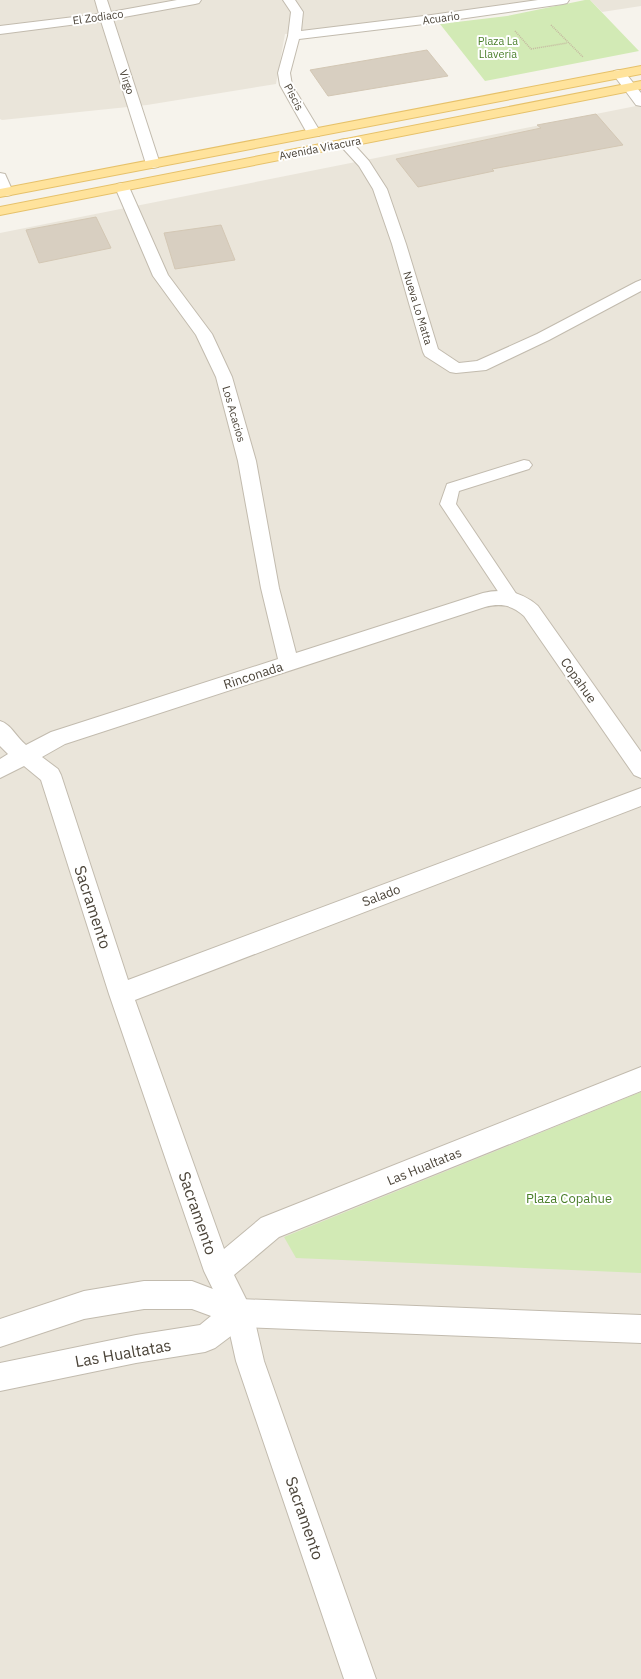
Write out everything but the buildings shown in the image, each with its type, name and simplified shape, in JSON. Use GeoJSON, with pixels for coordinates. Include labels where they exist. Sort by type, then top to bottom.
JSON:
{"type":"FeatureCollection","features":[{"type":"Feature","properties":{"kind":"main road","name":"Avenida Vitacura"},"geometry":{"type":"LineString","coordinates":[[3,193],[641,70]]}},
{"type":"Feature","properties":{"kind":"main road","name":"Avenida Vitacura"},"geometry":{"type":"LineString","coordinates":[[0,211],[636,86]]}},
{"type":"Feature","properties":{"kind":"street","name":"Virgo"},"geometry":{"type":"LineString","coordinates":[[101,0],[153,164]]}},
{"type":"Feature","properties":{"kind":"street","name":"El Zodiaco"},"geometry":{"type":"LineString","coordinates":[[0,30],[106,16],[195,0]]}},
{"type":"Feature","properties":{"kind":"street","name":"Piscis"},"geometry":{"type":"LineString","coordinates":[[289,0],[297,12],[294,36],[284,73],[286,85],[314,133]]}},
{"type":"Feature","properties":{"kind":"street","name":"Acuario"},"geometry":{"type":"LineString","coordinates":[[294,36],[318,34],[563,0]]}},
{"type":"Feature","properties":{"kind":"street"},"geometry":{"type":"LineString","coordinates":[[619,74],[636,86],[641,102]]}},
{"type":"Feature","properties":{"kind":"street","name":"Nueva Lo Matta"},"geometry":{"type":"LineString","coordinates":[[345,143],[364,164],[380,189],[399,244],[431,352],[456,368],[480,366],[543,337],[641,285]]}},
{"type":"Feature","properties":{"kind":"street"},"geometry":{"type":"LineString","coordinates":[[0,178],[3,193]]}},
{"type":"Feature","properties":{"kind":"street","name":"Los Acacios"},"geometry":{"type":"LineString","coordinates":[[122,187],[161,276],[204,334],[224,377],[247,461],[270,588],[289,663]]}},
{"type":"Feature","properties":{"kind":"street","name":"Rinconada"},"geometry":{"type":"LineString","coordinates":[[0,769],[58,738],[483,600],[501,597],[511,598]]}},
{"type":"Feature","properties":{"kind":"street","name":"Copahue"},"geometry":{"type":"LineString","coordinates":[[511,598],[519,601],[531,611],[641,769]]}},
{"type":"Feature","properties":{"kind":"street","name":"Sacramento"},"geometry":{"type":"LineString","coordinates":[[0,729],[10,744],[50,776],[121,994],[218,1271],[239,1313],[250,1361],[360,1679]]}},
{"type":"Feature","properties":{"kind":"street","name":"Salado"},"geometry":{"type":"LineString","coordinates":[[121,994],[641,797]]}},
{"type":"Feature","properties":{"kind":"street","name":"Las Hualtatas"},"geometry":{"type":"LineString","coordinates":[[218,1271],[270,1227],[641,1079]]}},
{"type":"Feature","properties":{"kind":"street"},"geometry":{"type":"LineString","coordinates":[[0,1333],[84,1305],[144,1295],[192,1295],[239,1313],[641,1329]]}},
{"type":"Feature","properties":{"kind":"street","name":"Las Hualtatas"},"geometry":{"type":"LineString","coordinates":[[0,1377],[136,1349],[205,1338],[239,1313]]}},
{"type":"Feature","properties":{"kind":"lane"},"geometry":{"type":"LineString","coordinates":[[511,598],[448,504],[452,488],[524,466]]}},
{"type":"Feature","properties":{"kind":"path"},"geometry":{"type":"LineString","coordinates":[[550,24],[586,60]]}},
{"type":"Feature","properties":{"kind":"path"},"geometry":{"type":"LineString","coordinates":[[521,28],[513,29],[531,49],[568,42]]}},
{"type":"Feature","properties":{"kind":"shaded area"},"geometry":{"type":"Polygon","coordinates":[[[0,0],[543,0],[316,32],[285,34],[276,84],[147,105],[2,120],[0,119],[0,0]]]}},
{"type":"Feature","properties":{"kind":"shaded area"},"geometry":{"type":"Polygon","coordinates":[[[590,0],[641,0],[641,6],[602,12],[590,0]]]}},
{"type":"Feature","properties":{"kind":"shaded area"},"geometry":{"type":"Polygon","coordinates":[[[641,105],[641,1679],[0,1679],[0,233],[641,105]]]}},
{"type":"Feature","properties":{"kind":"green space","name":"Plaza La Llaveria"},"geometry":{"type":"Polygon","coordinates":[[[590,0],[639,51],[485,81],[440,24],[507,16],[590,0]]]}},
{"type":"Feature","properties":{"kind":"green space","name":"Plaza Copahue"},"geometry":{"type":"Polygon","coordinates":[[[641,1092],[641,1273],[296,1258],[284,1237],[641,1092]]]}}]}
